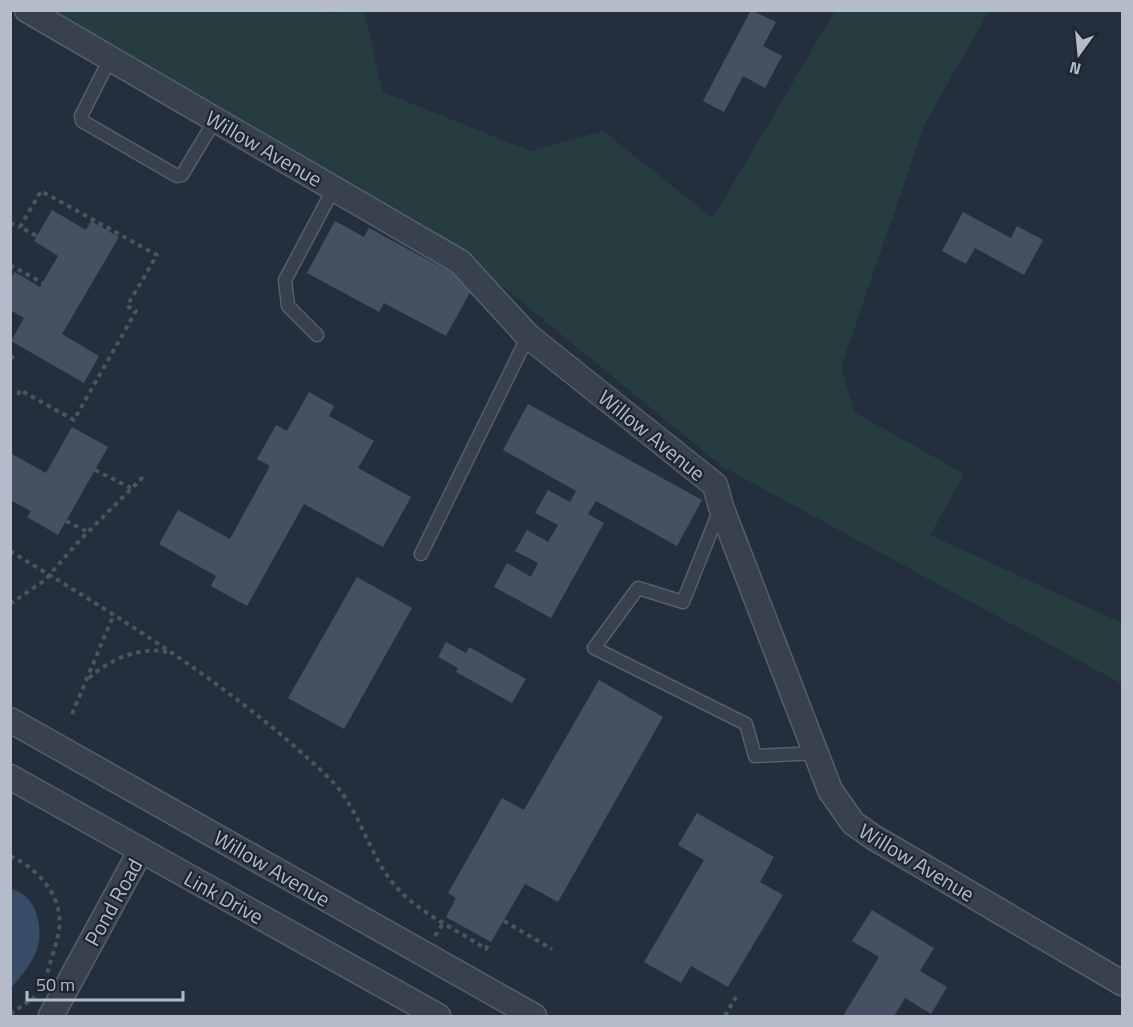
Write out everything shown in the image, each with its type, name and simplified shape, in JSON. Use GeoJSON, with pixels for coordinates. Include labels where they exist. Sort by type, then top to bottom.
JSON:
{"type":"FeatureCollection","features":[{"type":"Feature","properties":{"kind":"street","name":"Willow Avenue"},"geometry":{"type":"LineString","coordinates":[[27,10],[460,262],[528,336],[715,485],[721,507],[830,790],[853,823],[1122,983]]}},
{"type":"Feature","properties":{"kind":"street","name":"Willow Avenue"},"geometry":{"type":"LineString","coordinates":[[10,720],[534,1017]]}},
{"type":"Feature","properties":{"kind":"street","name":"Link Drive"},"geometry":{"type":"LineString","coordinates":[[10,777],[438,1017]]}},
{"type":"Feature","properties":{"kind":"street","name":"Pond Road"},"geometry":{"type":"LineString","coordinates":[[51,1017],[141,850]]}},
{"type":"Feature","properties":{"kind":"lane"},"geometry":{"type":"LineString","coordinates":[[110,59],[81,116],[82,121],[177,176],[182,175],[215,120]]}},
{"type":"Feature","properties":{"kind":"lane"},"geometry":{"type":"LineString","coordinates":[[318,335],[288,306],[285,280],[334,188]]}},
{"type":"Feature","properties":{"kind":"lane"},"geometry":{"type":"LineString","coordinates":[[421,554],[528,336]]}},
{"type":"Feature","properties":{"kind":"lane"},"geometry":{"type":"LineString","coordinates":[[721,507],[683,602],[638,588],[594,648],[746,724],[755,756],[817,753]]}},
{"type":"Feature","properties":{"kind":"path"},"geometry":{"type":"LineString","coordinates":[[18,395],[20,390],[74,420],[136,312],[127,306],[157,255],[41,191],[20,227]]}},
{"type":"Feature","properties":{"kind":"path"},"geometry":{"type":"LineString","coordinates":[[10,223],[37,236]]}},
{"type":"Feature","properties":{"kind":"path"},"geometry":{"type":"LineString","coordinates":[[10,265],[43,283]]}},
{"type":"Feature","properties":{"kind":"path"},"geometry":{"type":"LineString","coordinates":[[95,470],[131,488]]}},
{"type":"Feature","properties":{"kind":"path"},"geometry":{"type":"LineString","coordinates":[[10,604],[50,575],[88,532],[145,475]]}},
{"type":"Feature","properties":{"kind":"path"},"geometry":{"type":"LineString","coordinates":[[66,521],[88,532]]}},
{"type":"Feature","properties":{"kind":"path"},"geometry":{"type":"LineString","coordinates":[[10,551],[114,614],[236,699],[331,780],[352,808],[384,869],[399,890],[486,949],[489,941]]}},
{"type":"Feature","properties":{"kind":"path"},"geometry":{"type":"LineString","coordinates":[[72,714],[114,614]]}},
{"type":"Feature","properties":{"kind":"path"},"geometry":{"type":"LineString","coordinates":[[86,681],[115,660],[148,651],[171,653]]}},
{"type":"Feature","properties":{"kind":"path"},"geometry":{"type":"LineString","coordinates":[[10,856],[29,864],[44,881],[57,903],[59,928],[45,981]]}},
{"type":"Feature","properties":{"kind":"path"},"geometry":{"type":"LineString","coordinates":[[504,921],[552,949]]}},
{"type":"Feature","properties":{"kind":"path"},"geometry":{"type":"LineString","coordinates":[[431,944],[444,922]]}},
{"type":"Feature","properties":{"kind":"path"},"geometry":{"type":"LineString","coordinates":[[10,1014],[37,996],[41,988]]}},
{"type":"Feature","properties":{"kind":"path"},"geometry":{"type":"LineString","coordinates":[[724,1017],[736,997]]}},
{"type":"Feature","properties":{"kind":"green space"},"geometry":{"type":"Polygon","coordinates":[[[314,10],[325,13],[364,11],[383,92],[530,151],[603,131],[713,218],[835,11],[989,11],[925,123],[841,367],[854,412],[964,474],[930,535],[1122,623],[1122,684],[723,467],[435,231],[55,11],[314,10]]]}},
{"type":"Feature","properties":{"kind":"water"},"geometry":{"type":"Polygon","coordinates":[[[11,889],[23,894],[32,904],[40,935],[31,963],[11,988],[11,889]]]}},
{"type":"Feature","properties":{"kind":"building"},"geometry":{"type":"Polygon","coordinates":[[[751,10],[776,22],[763,46],[782,56],[765,88],[743,76],[724,112],[703,101],[751,10]]]}},
{"type":"Feature","properties":{"kind":"building"},"geometry":{"type":"Polygon","coordinates":[[[52,210],[86,230],[91,221],[119,237],[62,334],[99,356],[84,383],[11,341],[24,318],[10,310],[10,279],[15,272],[40,287],[58,256],[34,241],[52,210]]]}},
{"type":"Feature","properties":{"kind":"building"},"geometry":{"type":"Polygon","coordinates":[[[963,212],[1011,238],[1017,226],[1043,240],[1024,275],[975,248],[966,264],[942,251],[963,212]]]}},
{"type":"Feature","properties":{"kind":"building"},"geometry":{"type":"Polygon","coordinates":[[[335,221],[364,237],[369,228],[474,285],[446,336],[384,303],[379,312],[307,273],[335,221]]]}},
{"type":"Feature","properties":{"kind":"building"},"geometry":{"type":"Polygon","coordinates":[[[309,392],[334,406],[329,416],[374,441],[358,468],[411,497],[383,547],[304,504],[247,606],[211,586],[216,576],[159,544],[178,510],[230,539],[270,466],[257,459],[276,425],[287,431],[309,392]]]}},
{"type":"Feature","properties":{"kind":"building"},"geometry":{"type":"Polygon","coordinates":[[[528,404],[702,500],[677,546],[596,501],[588,514],[604,523],[551,618],[494,587],[507,563],[531,577],[538,563],[515,551],[527,530],[548,542],[558,525],[535,513],[548,490],[570,502],[576,491],[503,450],[528,404]]]}},
{"type":"Feature","properties":{"kind":"building"},"geometry":{"type":"Polygon","coordinates":[[[72,427],[108,447],[58,535],[27,517],[31,511],[10,500],[10,453],[46,473],[72,427]]]}},
{"type":"Feature","properties":{"kind":"building"},"geometry":{"type":"Polygon","coordinates":[[[357,577],[412,608],[344,729],[288,698],[357,577]]]}},
{"type":"Feature","properties":{"kind":"building"},"geometry":{"type":"Polygon","coordinates":[[[446,642],[466,653],[469,647],[526,679],[512,703],[456,672],[458,668],[438,657],[446,642]]]}},
{"type":"Feature","properties":{"kind":"building"},"geometry":{"type":"Polygon","coordinates":[[[599,680],[663,717],[558,902],[525,884],[491,942],[446,917],[456,898],[448,893],[502,798],[524,810],[599,680]]]}},
{"type":"Feature","properties":{"kind":"building"},"geometry":{"type":"Polygon","coordinates":[[[697,813],[774,857],[760,882],[783,895],[728,987],[691,966],[681,983],[644,962],[704,860],[678,845],[697,813]]]}},
{"type":"Feature","properties":{"kind":"building"},"geometry":{"type":"Polygon","coordinates":[[[872,910],[934,948],[920,971],[947,987],[931,1014],[905,998],[894,1016],[843,1016],[879,957],[852,941],[872,910]]]}}]}
